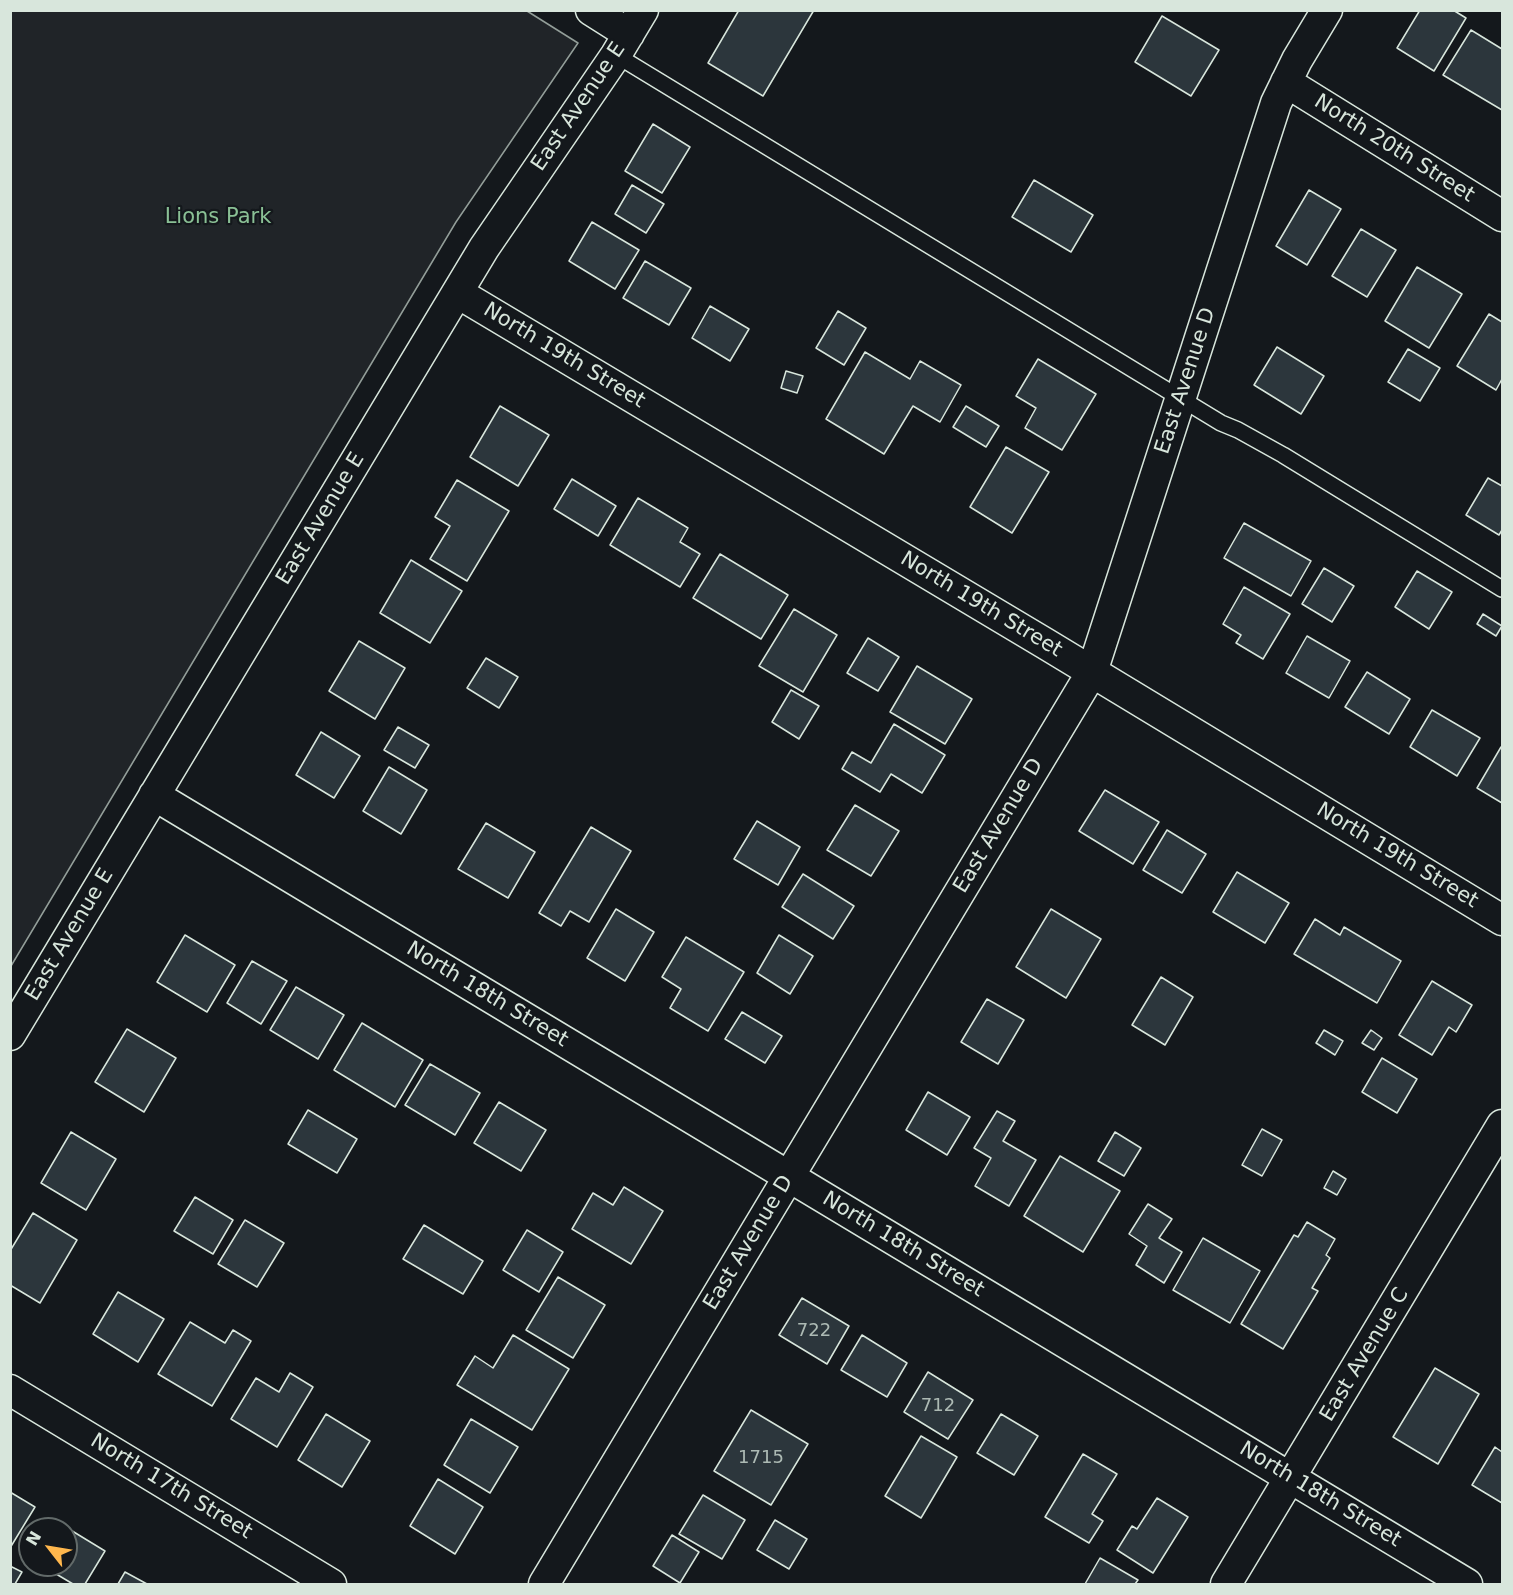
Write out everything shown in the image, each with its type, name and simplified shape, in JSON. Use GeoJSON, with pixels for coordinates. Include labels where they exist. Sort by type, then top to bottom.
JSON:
{"type":"FeatureCollection","features":[{"type":"Feature","properties":{"kind":"street"},"geometry":{"type":"LineString","coordinates":[[591,10],[629,33]]}},
{"type":"Feature","properties":{"kind":"street","name":"East Avenue D"},"geometry":{"type":"LineString","coordinates":[[544,1584],[1092,672],[1268,126],[1297,60],[1327,10]]}},
{"type":"Feature","properties":{"kind":"street","name":"East Avenue E"},"geometry":{"type":"LineString","coordinates":[[10,1035],[508,211],[629,33]]}},
{"type":"Feature","properties":{"kind":"street","name":"North 20th Street"},"geometry":{"type":"LineString","coordinates":[[1286,82],[1503,216]]}},
{"type":"Feature","properties":{"kind":"street","name":"North 19th Street"},"geometry":{"type":"LineString","coordinates":[[458,293],[1503,920]]}},
{"type":"Feature","properties":{"kind":"street","name":"North 18th Street"},"geometry":{"type":"LineString","coordinates":[[154,795],[1467,1584]]}},
{"type":"Feature","properties":{"kind":"street","name":"East Avenue C"},"geometry":{"type":"LineString","coordinates":[[1226,1584],[1503,1125]]}},
{"type":"Feature","properties":{"kind":"street","name":"North 17th Street"},"geometry":{"type":"LineString","coordinates":[[10,1390],[331,1584]]}},
{"type":"Feature","properties":{"kind":"lane"},"geometry":{"type":"LineString","coordinates":[[629,33],[757,142],[1180,399],[1274,450],[1503,589]]}},
{"type":"Feature","properties":{"kind":"green space","name":"Lions Park"},"geometry":{"type":"Polygon","coordinates":[[[11,10],[527,11],[578,43],[456,222],[11,966],[11,10]]]}},
{"type":"Feature","properties":{"kind":"building"},"geometry":{"type":"Polygon","coordinates":[[[739,10],[814,10],[763,96],[708,63],[739,10]]]}},
{"type":"Feature","properties":{"kind":"building"},"geometry":{"type":"Polygon","coordinates":[[[1420,10],[1453,10],[1466,18],[1434,71],[1397,48],[1420,10]]]}},
{"type":"Feature","properties":{"kind":"building"},"geometry":{"type":"Polygon","coordinates":[[[1162,16],[1219,50],[1191,96],[1135,62],[1162,16]]]}},
{"type":"Feature","properties":{"kind":"building"},"geometry":{"type":"Polygon","coordinates":[[[1471,30],[1502,49],[1502,110],[1443,75],[1471,30]]]}},
{"type":"Feature","properties":{"kind":"building"},"geometry":{"type":"Polygon","coordinates":[[[653,124],[690,147],[662,193],[625,171],[653,124]]]}},
{"type":"Feature","properties":{"kind":"building"},"geometry":{"type":"Polygon","coordinates":[[[1034,180],[1093,215],[1071,252],[1012,217],[1034,180]]]}},
{"type":"Feature","properties":{"kind":"building"},"geometry":{"type":"Polygon","coordinates":[[[632,185],[664,204],[646,233],[615,214],[632,185]]]}},
{"type":"Feature","properties":{"kind":"building"},"geometry":{"type":"Polygon","coordinates":[[[1309,190],[1341,209],[1307,265],[1276,246],[1309,190]]]}},
{"type":"Feature","properties":{"kind":"building"},"geometry":{"type":"Polygon","coordinates":[[[592,222],[639,250],[615,289],[569,261],[592,222]]]}},
{"type":"Feature","properties":{"kind":"building"},"geometry":{"type":"Polygon","coordinates":[[[1361,229],[1396,250],[1367,297],[1332,276],[1361,229]]]}},
{"type":"Feature","properties":{"kind":"building"},"geometry":{"type":"Polygon","coordinates":[[[645,261],[691,288],[669,325],[623,298],[645,261]]]}},
{"type":"Feature","properties":{"kind":"building"},"geometry":{"type":"Polygon","coordinates":[[[1417,267],[1462,294],[1429,348],[1385,321],[1417,267]]]}},
{"type":"Feature","properties":{"kind":"building"},"geometry":{"type":"Polygon","coordinates":[[[710,306],[749,329],[730,361],[692,338],[710,306]]]}},
{"type":"Feature","properties":{"kind":"building"},"geometry":{"type":"Polygon","coordinates":[[[838,311],[866,328],[844,365],[816,348],[838,311]]]}},
{"type":"Feature","properties":{"kind":"building"},"geometry":{"type":"Polygon","coordinates":[[[1489,314],[1502,322],[1502,379],[1496,390],[1457,366],[1489,314]]]}},
{"type":"Feature","properties":{"kind":"building"},"geometry":{"type":"Polygon","coordinates":[[[1277,347],[1324,376],[1301,414],[1254,385],[1277,347]]]}},
{"type":"Feature","properties":{"kind":"building"},"geometry":{"type":"Polygon","coordinates":[[[1408,349],[1440,368],[1420,401],[1388,382],[1408,349]]]}},
{"type":"Feature","properties":{"kind":"building"},"geometry":{"type":"Polygon","coordinates":[[[865,352],[910,379],[920,361],[961,385],[940,422],[913,406],[884,454],[826,419],[865,352]]]}},
{"type":"Feature","properties":{"kind":"building"},"geometry":{"type":"Polygon","coordinates":[[[1038,359],[1096,394],[1062,450],[1025,428],[1036,408],[1016,396],[1038,359]]]}},
{"type":"Feature","properties":{"kind":"building"},"geometry":{"type":"Polygon","coordinates":[[[786,371],[803,376],[797,393],[781,388],[786,371]]]}},
{"type":"Feature","properties":{"kind":"building"},"geometry":{"type":"Polygon","coordinates":[[[500,406],[549,435],[518,486],[470,457],[500,406]]]}},
{"type":"Feature","properties":{"kind":"building"},"geometry":{"type":"Polygon","coordinates":[[[966,406],[999,426],[986,447],[953,427],[966,406]]]}},
{"type":"Feature","properties":{"kind":"building"},"geometry":{"type":"Polygon","coordinates":[[[1006,447],[1049,472],[1012,533],[970,507],[1006,447]]]}},
{"type":"Feature","properties":{"kind":"building"},"geometry":{"type":"Polygon","coordinates":[[[1488,478],[1502,486],[1502,530],[1499,535],[1466,515],[1488,478]]]}},
{"type":"Feature","properties":{"kind":"building"},"geometry":{"type":"Polygon","coordinates":[[[572,479],[616,506],[598,536],[554,509],[572,479]]]}},
{"type":"Feature","properties":{"kind":"building"},"geometry":{"type":"Polygon","coordinates":[[[457,480],[509,511],[467,581],[430,559],[450,526],[435,517],[457,480]]]}},
{"type":"Feature","properties":{"kind":"building"},"geometry":{"type":"Polygon","coordinates":[[[638,498],[688,528],[680,542],[700,554],[680,587],[610,545],[638,498]]]}},
{"type":"Feature","properties":{"kind":"building"},"geometry":{"type":"Polygon","coordinates":[[[1244,523],[1311,561],[1291,596],[1224,558],[1244,523]]]}},
{"type":"Feature","properties":{"kind":"building"},"geometry":{"type":"Polygon","coordinates":[[[720,554],[788,595],[761,639],[693,598],[720,554]]]}},
{"type":"Feature","properties":{"kind":"building"},"geometry":{"type":"Polygon","coordinates":[[[411,560],[462,591],[430,643],[380,613],[411,560]]]}},
{"type":"Feature","properties":{"kind":"building"},"geometry":{"type":"Polygon","coordinates":[[[1324,568],[1354,586],[1332,622],[1302,604],[1324,568]]]}},
{"type":"Feature","properties":{"kind":"building"},"geometry":{"type":"Polygon","coordinates":[[[1417,571],[1452,592],[1429,629],[1395,607],[1417,571]]]}},
{"type":"Feature","properties":{"kind":"building"},"geometry":{"type":"Polygon","coordinates":[[[1244,587],[1290,614],[1263,659],[1236,643],[1241,635],[1223,624],[1244,587]]]}},
{"type":"Feature","properties":{"kind":"building"},"geometry":{"type":"Polygon","coordinates":[[[794,609],[837,635],[803,692],[759,666],[794,609]]]}},
{"type":"Feature","properties":{"kind":"building"},"geometry":{"type":"Polygon","coordinates":[[[1483,614],[1502,626],[1496,636],[1477,624],[1483,614]]]}},
{"type":"Feature","properties":{"kind":"building"},"geometry":{"type":"Polygon","coordinates":[[[1307,636],[1350,661],[1329,698],[1286,673],[1307,636]]]}},
{"type":"Feature","properties":{"kind":"building"},"geometry":{"type":"Polygon","coordinates":[[[868,638],[899,657],[878,691],[847,673],[868,638]]]}},
{"type":"Feature","properties":{"kind":"building"},"geometry":{"type":"Polygon","coordinates":[[[359,641],[405,668],[375,719],[329,691],[359,641]]]}},
{"type":"Feature","properties":{"kind":"building"},"geometry":{"type":"Polygon","coordinates":[[[486,658],[518,677],[499,708],[467,688],[486,658]]]}},
{"type":"Feature","properties":{"kind":"building"},"geometry":{"type":"Polygon","coordinates":[[[917,666],[972,699],[945,744],[890,712],[917,666]]]}},
{"type":"Feature","properties":{"kind":"building"},"geometry":{"type":"Polygon","coordinates":[[[1367,672],[1410,699],[1389,734],[1345,707],[1367,672]]]}},
{"type":"Feature","properties":{"kind":"building"},"geometry":{"type":"Polygon","coordinates":[[[791,690],[819,706],[799,739],[772,722],[791,690]]]}},
{"type":"Feature","properties":{"kind":"building"},"geometry":{"type":"Polygon","coordinates":[[[1432,710],[1480,738],[1457,776],[1410,747],[1432,710]]]}},
{"type":"Feature","properties":{"kind":"building"},"geometry":{"type":"Polygon","coordinates":[[[894,724],[945,755],[922,793],[891,774],[880,792],[842,769],[852,752],[871,763],[894,724]]]}},
{"type":"Feature","properties":{"kind":"building"},"geometry":{"type":"Polygon","coordinates":[[[398,727],[429,745],[415,768],[384,750],[398,727]]]}},
{"type":"Feature","properties":{"kind":"building"},"geometry":{"type":"Polygon","coordinates":[[[321,732],[360,756],[334,798],[296,775],[321,732]]]}},
{"type":"Feature","properties":{"kind":"building"},"geometry":{"type":"Polygon","coordinates":[[[1502,748],[1502,803],[1477,788],[1502,748]]]}},
{"type":"Feature","properties":{"kind":"building"},"geometry":{"type":"Polygon","coordinates":[[[389,767],[427,790],[401,834],[363,811],[389,767]]]}},
{"type":"Feature","properties":{"kind":"building"},"geometry":{"type":"Polygon","coordinates":[[[1105,790],[1159,822],[1133,864],[1079,831],[1105,790]]]}},
{"type":"Feature","properties":{"kind":"building"},"geometry":{"type":"Polygon","coordinates":[[[855,805],[899,831],[871,876],[827,850],[855,805]]]}},
{"type":"Feature","properties":{"kind":"building"},"geometry":{"type":"Polygon","coordinates":[[[757,821],[800,847],[778,885],[734,859],[757,821]]]}},
{"type":"Feature","properties":{"kind":"building"},"geometry":{"type":"Polygon","coordinates":[[[486,823],[535,852],[508,898],[458,869],[486,823]]]}},
{"type":"Feature","properties":{"kind":"building"},"geometry":{"type":"Polygon","coordinates":[[[591,827],[631,851],[589,922],[570,911],[561,926],[539,913],[591,827]]]}},
{"type":"Feature","properties":{"kind":"building"},"geometry":{"type":"Polygon","coordinates":[[[1167,830],[1206,854],[1182,893],[1143,870],[1167,830]]]}},
{"type":"Feature","properties":{"kind":"building"},"geometry":{"type":"Polygon","coordinates":[[[1237,872],[1289,903],[1265,943],[1213,912],[1237,872]]]}},
{"type":"Feature","properties":{"kind":"building"},"geometry":{"type":"Polygon","coordinates":[[[803,874],[854,906],[833,939],[782,907],[803,874]]]}},
{"type":"Feature","properties":{"kind":"building"},"geometry":{"type":"Polygon","coordinates":[[[616,909],[654,932],[625,981],[587,958],[616,909]]]}},
{"type":"Feature","properties":{"kind":"building"},"geometry":{"type":"Polygon","coordinates":[[[1051,909],[1101,939],[1066,998],[1016,967],[1051,909]]]}},
{"type":"Feature","properties":{"kind":"building"},"geometry":{"type":"Polygon","coordinates":[[[1315,919],[1340,935],[1344,927],[1401,961],[1377,1003],[1294,954],[1315,919]]]}},
{"type":"Feature","properties":{"kind":"building"},"geometry":{"type":"Polygon","coordinates":[[[185,935],[235,965],[207,1012],[157,982],[185,935]]]}},
{"type":"Feature","properties":{"kind":"building"},"geometry":{"type":"Polygon","coordinates":[[[779,935],[813,956],[790,994],[757,973],[779,935]]]}},
{"type":"Feature","properties":{"kind":"building"},"geometry":{"type":"Polygon","coordinates":[[[686,937],[744,972],[708,1031],[670,1008],[681,989],[662,977],[686,937]]]}},
{"type":"Feature","properties":{"kind":"building"},"geometry":{"type":"Polygon","coordinates":[[[252,961],[287,981],[261,1024],[227,1003],[252,961]]]}},
{"type":"Feature","properties":{"kind":"building"},"geometry":{"type":"Polygon","coordinates":[[[1161,977],[1193,997],[1165,1045],[1132,1025],[1161,977]]]}},
{"type":"Feature","properties":{"kind":"building"},"geometry":{"type":"Polygon","coordinates":[[[1432,981],[1472,1005],[1456,1032],[1449,1027],[1432,1055],[1399,1035],[1432,981]]]}},
{"type":"Feature","properties":{"kind":"building"},"geometry":{"type":"Polygon","coordinates":[[[296,987],[344,1015],[318,1059],[270,1030],[296,987]]]}},
{"type":"Feature","properties":{"kind":"building"},"geometry":{"type":"Polygon","coordinates":[[[987,999],[1024,1020],[998,1064],[961,1042],[987,999]]]}},
{"type":"Feature","properties":{"kind":"building"},"geometry":{"type":"Polygon","coordinates":[[[742,1012],[782,1036],[765,1063],[725,1039],[742,1012]]]}},
{"type":"Feature","properties":{"kind":"building"},"geometry":{"type":"Polygon","coordinates":[[[362,1023],[423,1060],[395,1107],[334,1070],[362,1023]]]}},
{"type":"Feature","properties":{"kind":"building"},"geometry":{"type":"Polygon","coordinates":[[[127,1029],[176,1058],[144,1112],[95,1082],[127,1029]]]}},
{"type":"Feature","properties":{"kind":"building"},"geometry":{"type":"Polygon","coordinates":[[[1324,1030],[1343,1041],[1335,1055],[1316,1043],[1324,1030]]]}},
{"type":"Feature","properties":{"kind":"building"},"geometry":{"type":"Polygon","coordinates":[[[1371,1030],[1382,1038],[1374,1050],[1362,1043],[1371,1030]]]}},
{"type":"Feature","properties":{"kind":"building"},"geometry":{"type":"Polygon","coordinates":[[[1382,1058],[1417,1079],[1397,1113],[1362,1092],[1382,1058]]]}},
{"type":"Feature","properties":{"kind":"building"},"geometry":{"type":"Polygon","coordinates":[[[430,1064],[480,1093],[455,1135],[405,1105],[430,1064]]]}},
{"type":"Feature","properties":{"kind":"building"},"geometry":{"type":"Polygon","coordinates":[[[928,1092],[970,1117],[947,1155],[906,1130],[928,1092]]]}},
{"type":"Feature","properties":{"kind":"building"},"geometry":{"type":"Polygon","coordinates":[[[499,1102],[546,1130],[521,1171],[474,1143],[499,1102]]]}},
{"type":"Feature","properties":{"kind":"building"},"geometry":{"type":"Polygon","coordinates":[[[308,1110],[357,1139],[337,1173],[288,1144],[308,1110]]]}},
{"type":"Feature","properties":{"kind":"building"},"geometry":{"type":"Polygon","coordinates":[[[997,1111],[1015,1121],[1003,1141],[1036,1160],[1009,1206],[975,1186],[991,1158],[974,1148],[997,1111]]]}},
{"type":"Feature","properties":{"kind":"building"},"geometry":{"type":"Polygon","coordinates":[[[1262,1129],[1282,1140],[1262,1176],[1242,1165],[1262,1129]]]}},
{"type":"Feature","properties":{"kind":"building"},"geometry":{"type":"Polygon","coordinates":[[[71,1132],[116,1159],[86,1210],[41,1183],[71,1132]]]}},
{"type":"Feature","properties":{"kind":"building"},"geometry":{"type":"Polygon","coordinates":[[[1115,1132],[1141,1148],[1124,1176],[1098,1161],[1115,1132]]]}},
{"type":"Feature","properties":{"kind":"building"},"geometry":{"type":"Polygon","coordinates":[[[1060,1156],[1120,1191],[1083,1252],[1024,1216],[1060,1156]]]}},
{"type":"Feature","properties":{"kind":"building"},"geometry":{"type":"Polygon","coordinates":[[[1333,1171],[1346,1179],[1337,1195],[1324,1188],[1333,1171]]]}},
{"type":"Feature","properties":{"kind":"building"},"geometry":{"type":"Polygon","coordinates":[[[624,1187],[663,1211],[631,1264],[572,1229],[593,1193],[613,1205],[624,1187]]]}},
{"type":"Feature","properties":{"kind":"building"},"geometry":{"type":"Polygon","coordinates":[[[195,1197],[233,1220],[213,1254],[174,1231],[195,1197]]]}},
{"type":"Feature","properties":{"kind":"building"},"geometry":{"type":"Polygon","coordinates":[[[1148,1204],[1172,1219],[1159,1238],[1182,1252],[1164,1283],[1136,1265],[1147,1246],[1129,1234],[1148,1204]]]}},
{"type":"Feature","properties":{"kind":"building"},"geometry":{"type":"Polygon","coordinates":[[[33,1213],[77,1240],[40,1303],[10,1285],[10,1251],[33,1213]]]}},
{"type":"Feature","properties":{"kind":"building"},"geometry":{"type":"Polygon","coordinates":[[[245,1220],[284,1243],[257,1287],[218,1264],[245,1220]]]}},
{"type":"Feature","properties":{"kind":"building"},"geometry":{"type":"Polygon","coordinates":[[[1307,1222],[1335,1239],[1326,1255],[1330,1258],[1312,1288],[1318,1291],[1283,1349],[1241,1324],[1294,1235],[1298,1237],[1307,1222]]]}},
{"type":"Feature","properties":{"kind":"building"},"geometry":{"type":"Polygon","coordinates":[[[424,1225],[483,1261],[463,1294],[403,1259],[424,1225]]]}},
{"type":"Feature","properties":{"kind":"building"},"geometry":{"type":"Polygon","coordinates":[[[527,1230],[563,1252],[539,1292],[503,1270],[527,1230]]]}},
{"type":"Feature","properties":{"kind":"building"},"geometry":{"type":"Polygon","coordinates":[[[1203,1238],[1260,1271],[1230,1323],[1173,1290],[1203,1238]]]}},
{"type":"Feature","properties":{"kind":"building"},"geometry":{"type":"Polygon","coordinates":[[[558,1277],[605,1305],[573,1358],[526,1330],[558,1277]]]}},
{"type":"Feature","properties":{"kind":"building"},"geometry":{"type":"Polygon","coordinates":[[[118,1292],[164,1319],[138,1362],[93,1334],[118,1292]]]}},
{"type":"Feature","properties":{"kind":"building"},"geometry":{"type":"Polygon","coordinates":[[[802,1298],[849,1326],[827,1364],[779,1335],[802,1298]]]}},
{"type":"Feature","properties":{"kind":"building"},"geometry":{"type":"Polygon","coordinates":[[[190,1322],[225,1343],[233,1330],[251,1341],[212,1406],[158,1374],[190,1322]]]}},
{"type":"Feature","properties":{"kind":"building"},"geometry":{"type":"Polygon","coordinates":[[[513,1335],[569,1369],[532,1430],[457,1385],[475,1356],[493,1368],[513,1335]]]}},
{"type":"Feature","properties":{"kind":"building"},"geometry":{"type":"Polygon","coordinates":[[[862,1335],[907,1363],[887,1397],[841,1370],[862,1335]]]}},
{"type":"Feature","properties":{"kind":"building"},"geometry":{"type":"Polygon","coordinates":[[[1435,1368],[1479,1394],[1438,1464],[1393,1437],[1435,1368]]]}},
{"type":"Feature","properties":{"kind":"building"},"geometry":{"type":"Polygon","coordinates":[[[928,1372],[973,1400],[948,1439],[904,1412],[928,1372]]]}},
{"type":"Feature","properties":{"kind":"building"},"geometry":{"type":"Polygon","coordinates":[[[290,1373],[313,1387],[277,1447],[231,1419],[256,1378],[279,1392],[290,1373]]]}},
{"type":"Feature","properties":{"kind":"building"},"geometry":{"type":"Polygon","coordinates":[[[751,1410],[808,1444],[771,1505],[714,1471],[751,1410]]]}},
{"type":"Feature","properties":{"kind":"building"},"geometry":{"type":"Polygon","coordinates":[[[326,1414],[370,1441],[342,1487],[298,1460],[326,1414]]]}},
{"type":"Feature","properties":{"kind":"building"},"geometry":{"type":"Polygon","coordinates":[[[1001,1414],[1038,1436],[1014,1475],[977,1453],[1001,1414]]]}},
{"type":"Feature","properties":{"kind":"building"},"geometry":{"type":"Polygon","coordinates":[[[471,1419],[518,1447],[490,1493],[444,1465],[471,1419]]]}},
{"type":"Feature","properties":{"kind":"building"},"geometry":{"type":"Polygon","coordinates":[[[921,1436],[957,1457],[921,1518],[885,1496],[921,1436]]]}},
{"type":"Feature","properties":{"kind":"building"},"geometry":{"type":"Polygon","coordinates":[[[1495,1447],[1502,1452],[1502,1503],[1472,1485],[1495,1447]]]}},
{"type":"Feature","properties":{"kind":"building"},"geometry":{"type":"Polygon","coordinates":[[[1083,1454],[1117,1474],[1092,1514],[1103,1521],[1089,1543],[1045,1517],[1083,1454]]]}},
{"type":"Feature","properties":{"kind":"building"},"geometry":{"type":"Polygon","coordinates":[[[438,1479],[483,1507],[455,1554],[410,1526],[438,1479]]]}},
{"type":"Feature","properties":{"kind":"building"},"geometry":{"type":"Polygon","coordinates":[[[10,1492],[35,1507],[29,1517],[18,1517],[18,1535],[10,1548],[10,1492]]]}},
{"type":"Feature","properties":{"kind":"building"},"geometry":{"type":"Polygon","coordinates":[[[703,1495],[745,1520],[722,1559],[679,1534],[703,1495]]]}},
{"type":"Feature","properties":{"kind":"building"},"geometry":{"type":"Polygon","coordinates":[[[1157,1498],[1188,1517],[1153,1573],[1117,1550],[1132,1526],[1137,1529],[1157,1498]]]}},
{"type":"Feature","properties":{"kind":"building"},"geometry":{"type":"Polygon","coordinates":[[[775,1520],[807,1539],[789,1569],[757,1550],[775,1520]]]}},
{"type":"Feature","properties":{"kind":"building"},"geometry":{"type":"Polygon","coordinates":[[[78,1535],[105,1551],[85,1584],[73,1584],[61,1577],[78,1577],[78,1535]]]}},
{"type":"Feature","properties":{"kind":"building"},"geometry":{"type":"Polygon","coordinates":[[[672,1535],[699,1552],[680,1583],[653,1566],[672,1535]]]}},
{"type":"Feature","properties":{"kind":"building"},"geometry":{"type":"Polygon","coordinates":[[[1100,1558],[1138,1580],[1135,1584],[1085,1584],[1100,1558]]]}},
{"type":"Feature","properties":{"kind":"building"},"geometry":{"type":"Polygon","coordinates":[[[10,1566],[18,1570],[19,1577],[15,1584],[10,1584],[10,1566]]]}},
{"type":"Feature","properties":{"kind":"building"},"geometry":{"type":"Polygon","coordinates":[[[125,1572],[147,1584],[118,1584],[125,1572]]]}}]}
